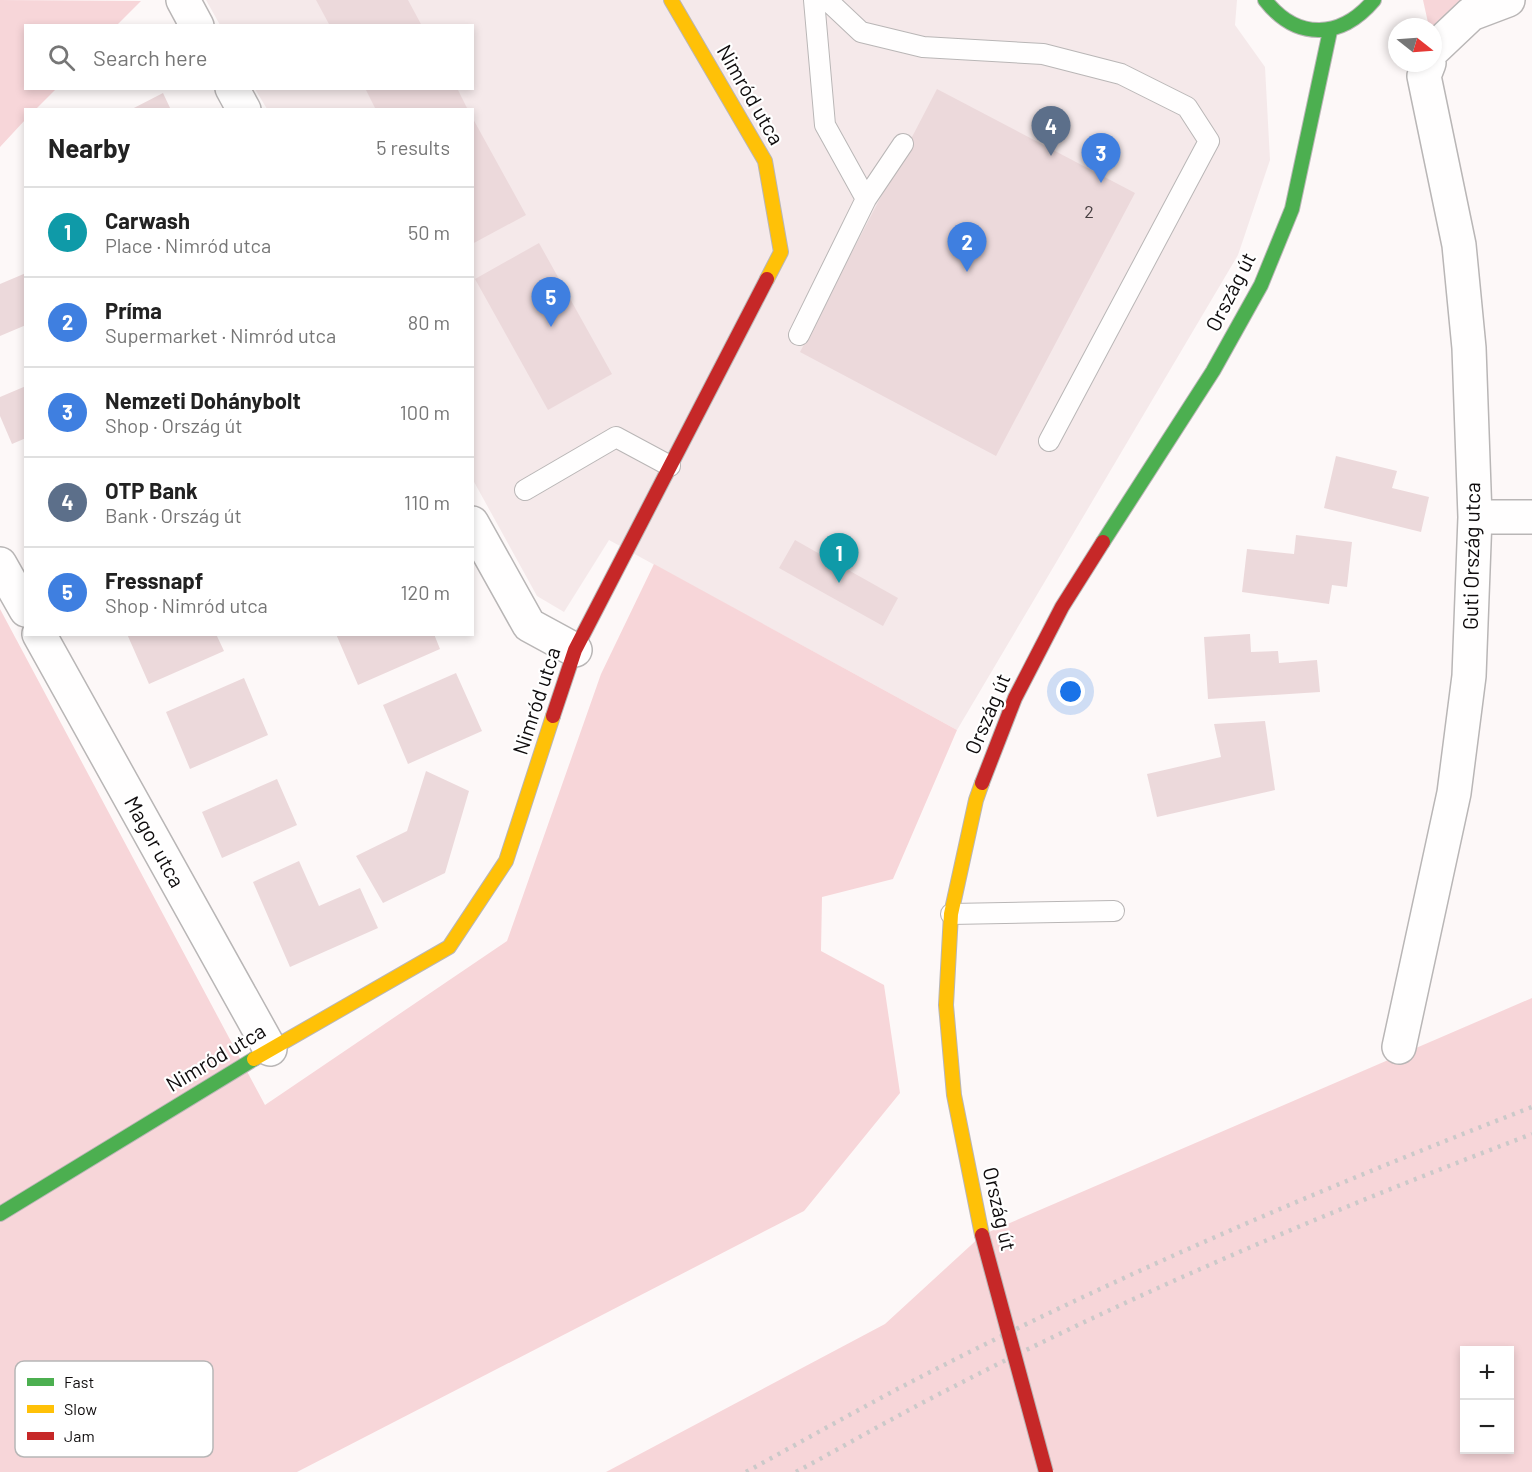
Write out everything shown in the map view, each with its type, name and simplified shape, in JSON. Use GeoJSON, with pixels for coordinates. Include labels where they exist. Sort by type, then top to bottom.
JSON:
{"type":"FeatureCollection","features":[{"type":"Feature","properties":{"kind":"main road","name":"Nimród utca"},"geometry":{"type":"LineString","coordinates":[[0,1214],[270,1049],[449,947],[506,861],[575,650],[781,252],[765,161],[671,0]]}},
{"type":"Feature","properties":{"kind":"main road"},"geometry":{"type":"LineString","coordinates":[[1265,0],[1269,8],[1287,23],[1308,31],[1330,31],[1351,23],[1368,10],[1374,0]]}},
{"type":"Feature","properties":{"kind":"main road","name":"Ország út"},"geometry":{"type":"LineString","coordinates":[[1046,1472],[982,1235],[949,1061],[946,1005],[951,915],[976,800],[1015,698],[1062,607],[1213,371],[1261,285],[1292,209],[1330,31]]}},
{"type":"Feature","properties":{"kind":"street"},"geometry":{"type":"LineString","coordinates":[[183,0],[196,24]]}},
{"type":"Feature","properties":{"kind":"street"},"geometry":{"type":"LineString","coordinates":[[1442,37],[1461,7],[1508,0]]}},
{"type":"Feature","properties":{"kind":"street","name":"Guti Ország utca"},"geometry":{"type":"LineString","coordinates":[[1399,1047],[1454,793],[1469,676],[1475,517],[1467,325],[1459,245],[1424,76],[1425,72]]}},
{"type":"Feature","properties":{"kind":"street"},"geometry":{"type":"LineString","coordinates":[[233,90],[243,108]]}},
{"type":"Feature","properties":{"kind":"street"},"geometry":{"type":"LineString","coordinates":[[1475,517],[1532,517]]}},
{"type":"Feature","properties":{"kind":"street"},"geometry":{"type":"LineString","coordinates":[[474,527],[529,625],[575,650]]}},
{"type":"Feature","properties":{"kind":"street"},"geometry":{"type":"LineString","coordinates":[[0,564],[24,606]]}},
{"type":"Feature","properties":{"kind":"street","name":"Magor utca"},"geometry":{"type":"LineString","coordinates":[[40,636],[270,1049]]}},
{"type":"Feature","properties":{"kind":"lane"},"geometry":{"type":"LineString","coordinates":[[814,0],[825,125],[866,199]]}},
{"type":"Feature","properties":{"kind":"lane"},"geometry":{"type":"LineString","coordinates":[[827,0],[861,32],[923,46],[1043,54],[1121,74],[1187,107],[1209,141],[1049,441]]}},
{"type":"Feature","properties":{"kind":"lane"},"geometry":{"type":"LineString","coordinates":[[799,335],[866,199],[903,144]]}},
{"type":"Feature","properties":{"kind":"lane"},"geometry":{"type":"LineString","coordinates":[[525,490],[616,437],[670,466]]}},
{"type":"Feature","properties":{"kind":"lane"},"geometry":{"type":"LineString","coordinates":[[951,915],[1114,911]]}},
{"type":"Feature","properties":{"kind":"shaded area"},"geometry":{"type":"Polygon","coordinates":[[[0,0],[141,1],[118,24],[24,24],[24,90],[55,90],[37,108],[24,108],[24,121],[0,147],[0,0]]]}},
{"type":"Feature","properties":{"kind":"shaded area"},"geometry":{"type":"Polygon","coordinates":[[[206,0],[1237,0],[1235,25],[1265,67],[1270,160],[1238,255],[957,730],[609,540],[564,612],[537,596],[474,482],[474,108],[266,108],[256,90],[474,90],[474,24],[219,24],[206,0]]]}},
{"type":"Feature","properties":{"kind":"shaded area"},"geometry":{"type":"Polygon","coordinates":[[[1423,0],[1508,0],[1442,36],[1442,18],[1427,18],[1423,0]]]}},
{"type":"Feature","properties":{"kind":"shaded area"},"geometry":{"type":"Polygon","coordinates":[[[654,564],[957,730],[893,879],[822,897],[821,951],[884,985],[900,1093],[804,1211],[297,1472],[0,1472],[0,609],[265,1105],[507,941],[601,674],[654,564]]]}},
{"type":"Feature","properties":{"kind":"shaded area"},"geometry":{"type":"Polygon","coordinates":[[[1532,998],[1532,1472],[606,1472],[885,1324],[982,1235],[1532,998]]]}},
{"type":"Feature","properties":{"kind":"building"},"geometry":{"type":"Polygon","coordinates":[[[316,0],[408,0],[421,24],[329,24],[316,0]]]}},
{"type":"Feature","properties":{"kind":"building"},"geometry":{"type":"Polygon","coordinates":[[[937,89],[1135,193],[996,456],[800,352],[937,89]]]}},
{"type":"Feature","properties":{"kind":"building"},"geometry":{"type":"Polygon","coordinates":[[[366,90],[458,90],[467,108],[375,108],[366,90]]]}},
{"type":"Feature","properties":{"kind":"building"},"geometry":{"type":"Polygon","coordinates":[[[163,93],[170,108],[134,108],[163,93]]]}},
{"type":"Feature","properties":{"kind":"building"},"geometry":{"type":"Polygon","coordinates":[[[474,121],[526,215],[474,243],[474,121]]]}},
{"type":"Feature","properties":{"kind":"building"},"geometry":{"type":"Polygon","coordinates":[[[539,243],[612,374],[548,410],[475,279],[539,243]]]}},
{"type":"Feature","properties":{"kind":"building"},"geometry":{"type":"Polygon","coordinates":[[[24,274],[24,326],[0,336],[0,284],[24,274]]]}},
{"type":"Feature","properties":{"kind":"building"},"geometry":{"type":"Polygon","coordinates":[[[24,387],[24,439],[12,444],[0,416],[0,397],[24,387]]]}},
{"type":"Feature","properties":{"kind":"building"},"geometry":{"type":"Polygon","coordinates":[[[1336,456],[1397,471],[1392,488],[1429,497],[1421,532],[1324,508],[1336,456]]]}},
{"type":"Feature","properties":{"kind":"building"},"geometry":{"type":"Polygon","coordinates":[[[1296,535],[1352,542],[1347,587],[1332,585],[1329,604],[1242,592],[1247,549],[1294,554],[1296,535]]]}},
{"type":"Feature","properties":{"kind":"building"},"geometry":{"type":"Polygon","coordinates":[[[795,540],[898,598],[883,626],[779,568],[795,540]]]}},
{"type":"Feature","properties":{"kind":"building"},"geometry":{"type":"Polygon","coordinates":[[[1250,634],[1251,652],[1278,651],[1279,663],[1317,660],[1320,692],[1208,699],[1204,637],[1250,634]]]}},
{"type":"Feature","properties":{"kind":"building"},"geometry":{"type":"Polygon","coordinates":[[[128,636],[217,636],[224,651],[149,684],[128,636]]]}},
{"type":"Feature","properties":{"kind":"building"},"geometry":{"type":"Polygon","coordinates":[[[337,636],[435,636],[440,649],[358,685],[337,636]]]}},
{"type":"Feature","properties":{"kind":"building"},"geometry":{"type":"Polygon","coordinates":[[[456,673],[482,731],[408,764],[383,705],[456,673]]]}},
{"type":"Feature","properties":{"kind":"building"},"geometry":{"type":"Polygon","coordinates":[[[244,678],[268,735],[190,769],[166,712],[244,678]]]}},
{"type":"Feature","properties":{"kind":"building"},"geometry":{"type":"Polygon","coordinates":[[[1265,721],[1275,790],[1157,817],[1147,774],[1221,757],[1214,724],[1265,721]]]}},
{"type":"Feature","properties":{"kind":"building"},"geometry":{"type":"Polygon","coordinates":[[[426,771],[469,791],[445,873],[383,903],[356,856],[407,831],[426,771]]]}},
{"type":"Feature","properties":{"kind":"building"},"geometry":{"type":"Polygon","coordinates":[[[277,779],[297,825],[222,858],[202,812],[277,779]]]}},
{"type":"Feature","properties":{"kind":"building"},"geometry":{"type":"Polygon","coordinates":[[[299,861],[319,906],[360,888],[378,928],[290,967],[253,882],[299,861]]]}},
{"type":"Feature","properties":{"kind":"railway"},"geometry":{"type":"LineString","coordinates":[[746,1472],[914,1381],[1083,1297],[1306,1198],[1532,1107]]}},
{"type":"Feature","properties":{"kind":"railway"},"geometry":{"type":"LineString","coordinates":[[796,1472],[947,1390],[1090,1319],[1310,1222],[1532,1134]]}},
{"type":"Feature","properties":{"kind":"traffic: fast"},"geometry":{"type":"LineString","coordinates":[[1265,0],[1291,23],[1319,30],[1348,22],[1374,0]]}},
{"type":"Feature","properties":{"kind":"traffic: fast"},"geometry":{"type":"LineString","coordinates":[[1103,542],[1213,371],[1261,285],[1292,209],[1330,31]]}},
{"type":"Feature","properties":{"kind":"traffic: fast"},"geometry":{"type":"LineString","coordinates":[[0,1214],[254,1059]]}},
{"type":"Feature","properties":{"kind":"traffic: slow"},"geometry":{"type":"LineString","coordinates":[[671,0],[765,161],[781,252],[767,279]]}},
{"type":"Feature","properties":{"kind":"traffic: slow"},"geometry":{"type":"LineString","coordinates":[[254,1059],[449,947],[506,861],[553,716]]}},
{"type":"Feature","properties":{"kind":"traffic: slow"},"geometry":{"type":"LineString","coordinates":[[982,783],[976,800],[951,914],[946,1005],[954,1095],[982,1235]]}},
{"type":"Feature","properties":{"kind":"traffic: jam"},"geometry":{"type":"LineString","coordinates":[[553,716],[575,650],[767,279]]}},
{"type":"Feature","properties":{"kind":"traffic: jam"},"geometry":{"type":"LineString","coordinates":[[982,783],[1015,698],[1062,607],[1103,542]]}},
{"type":"Feature","properties":{"kind":"traffic: jam"},"geometry":{"type":"LineString","coordinates":[[982,1235],[1046,1472]]}},
{"type":"Feature","properties":{"kind":"place","name":"OTP Bank"},"geometry":{"type":"Point","coordinates":[1051,156]}},
{"type":"Feature","properties":{"kind":"place","name":"Nemzeti Dohánybolt"},"geometry":{"type":"Point","coordinates":[1101,183]}},
{"type":"Feature","properties":{"kind":"place","name":"Príma"},"geometry":{"type":"Point","coordinates":[967,272]}},
{"type":"Feature","properties":{"kind":"place","name":"Fressnapf"},"geometry":{"type":"Point","coordinates":[551,327]}},
{"type":"Feature","properties":{"kind":"place","name":"Carwash"},"geometry":{"type":"Point","coordinates":[839,583]}}]}
